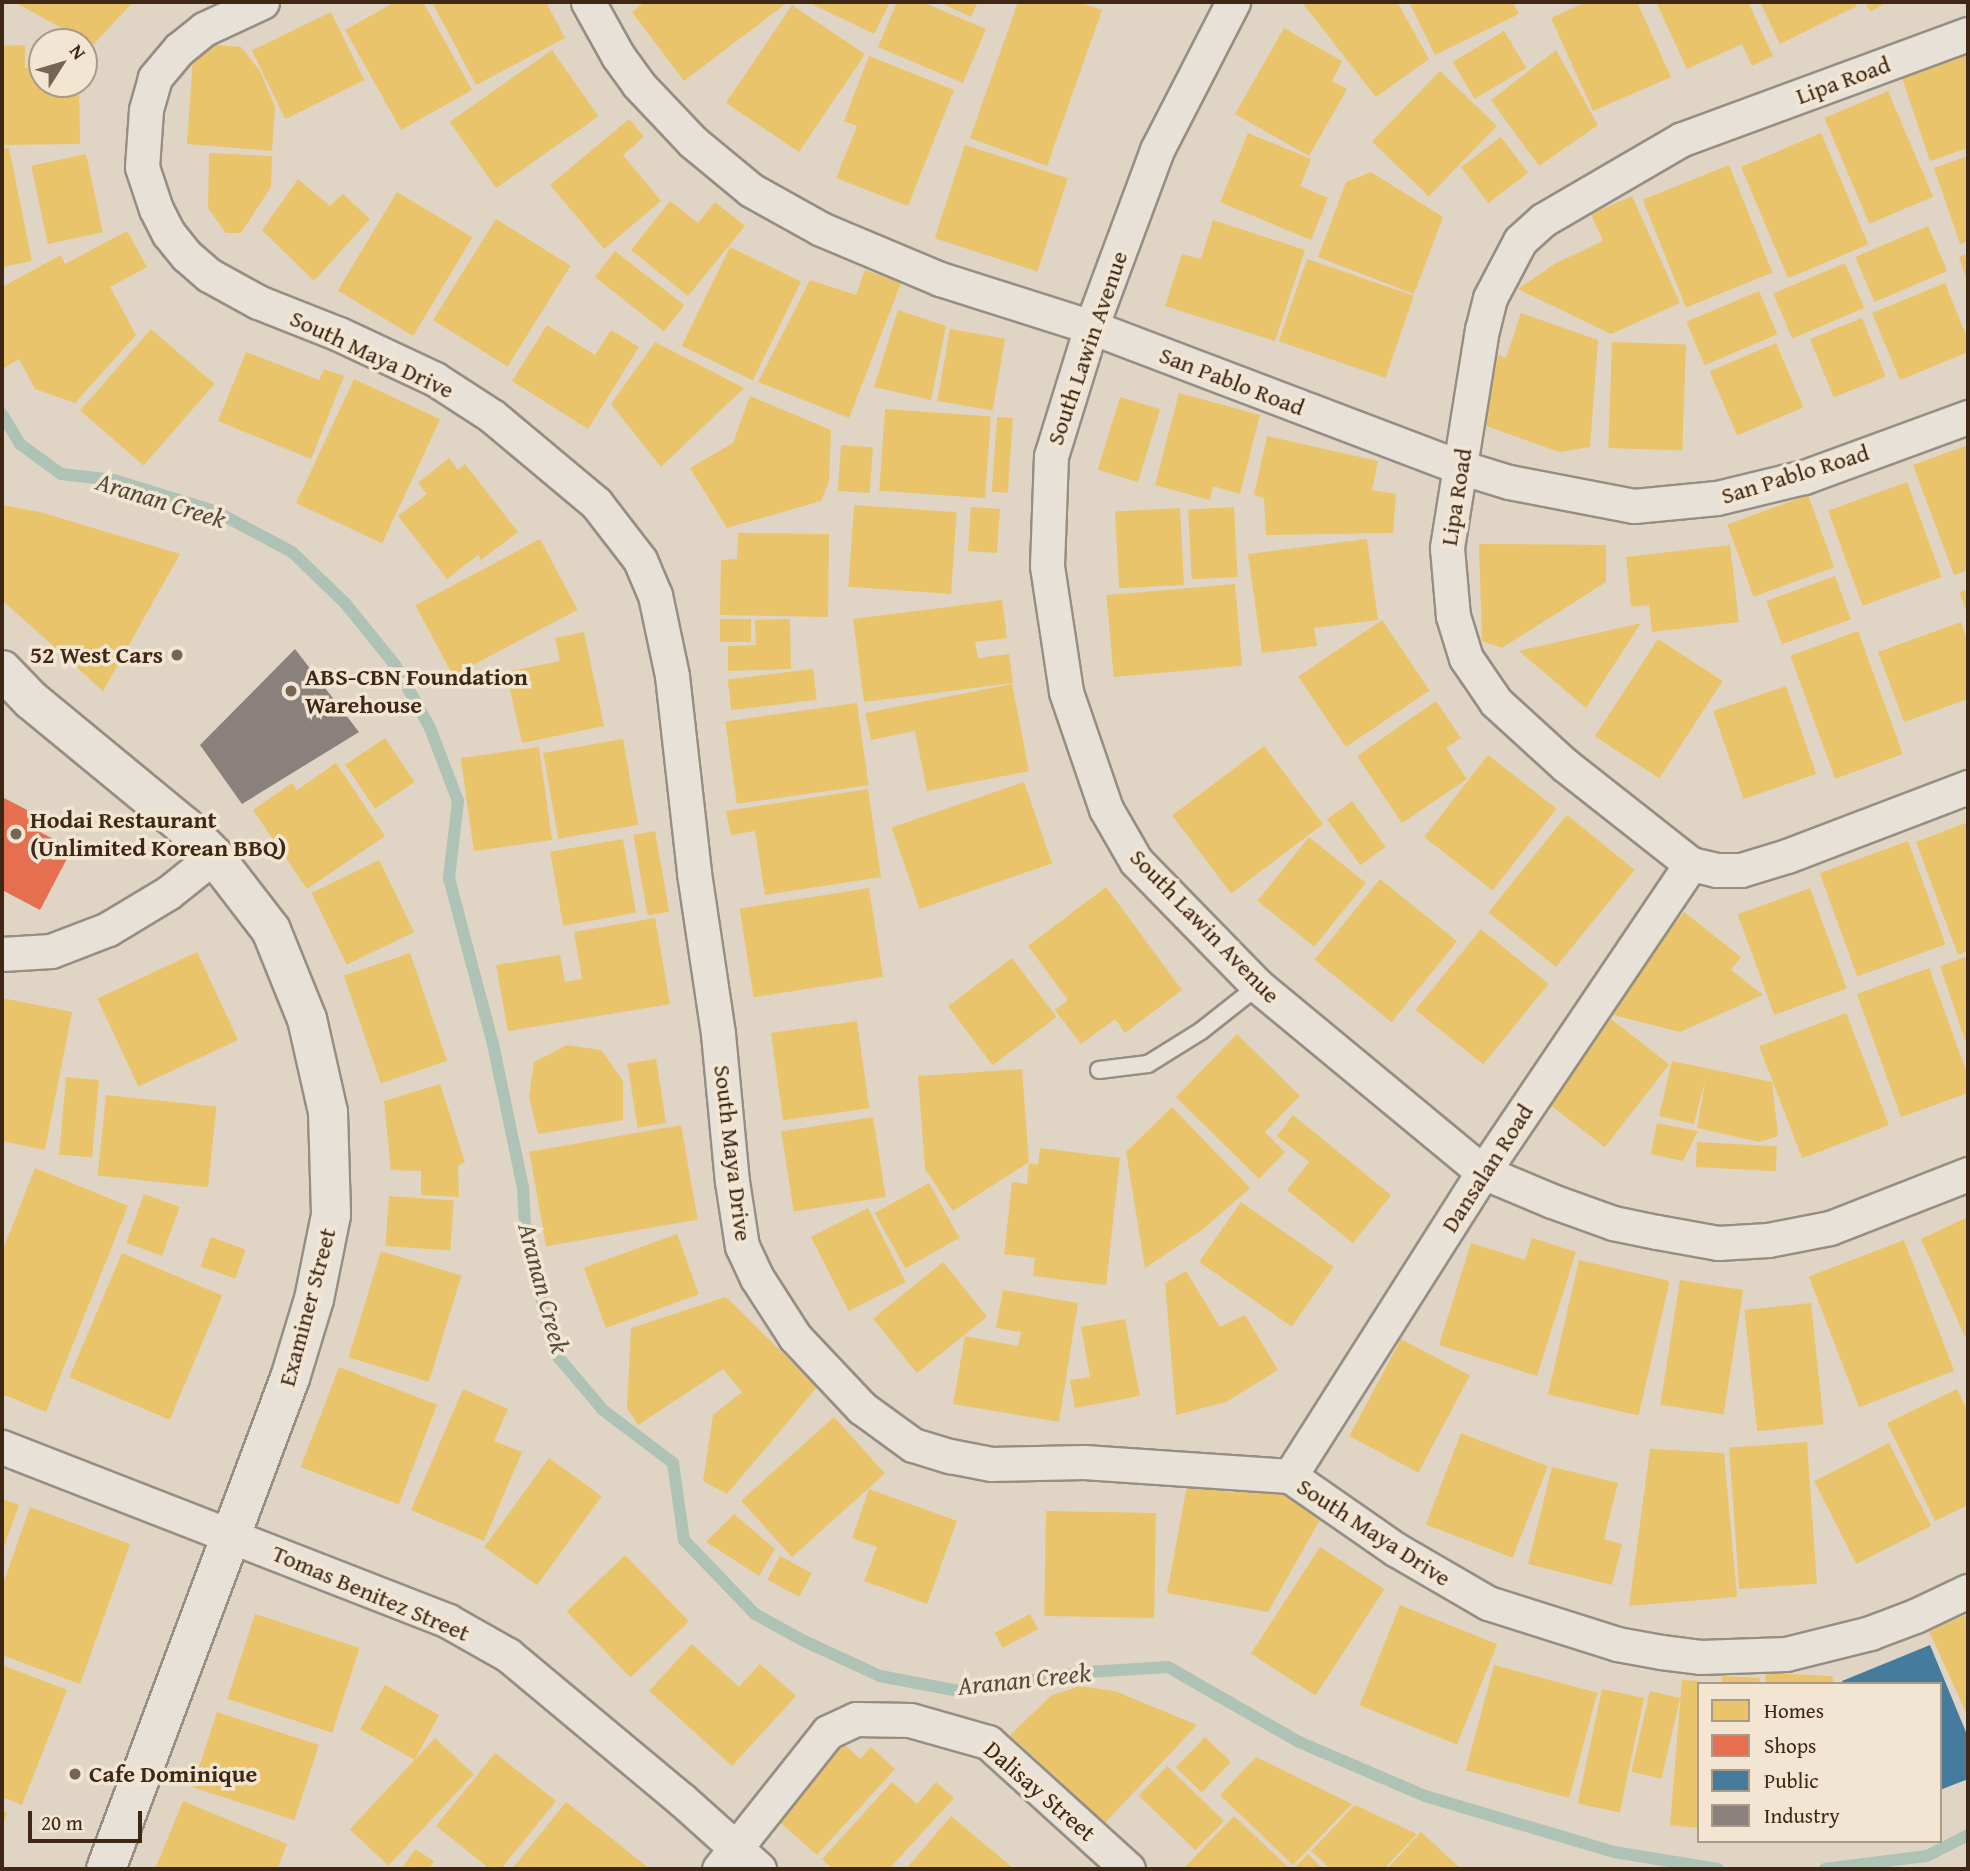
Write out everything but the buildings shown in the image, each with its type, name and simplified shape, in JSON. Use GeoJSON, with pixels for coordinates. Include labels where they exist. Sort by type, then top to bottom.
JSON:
{"type":"FeatureCollection","features":[{"type":"Feature","properties":{"kind":"street","name":"South Maya Drive"},"geometry":{"type":"LineString","coordinates":[[262,2],[204,29],[178,49],[155,78],[144,123],[142,167],[156,209],[169,234],[187,256],[209,275],[258,302],[339,334],[435,379],[492,416],[596,503],[640,561],[655,595],[672,676],[694,873],[718,1034],[732,1181],[742,1246],[757,1278],[795,1337],[838,1386],[885,1427],[912,1445],[950,1457],[991,1464],[1084,1462],[1290,1476],[1395,1549],[1488,1603],[1617,1644],[1661,1652],[1700,1657],[1786,1654],[1870,1633],[1915,1616],[1968,1591]]}},
{"type":"Feature","properties":{"kind":"street","name":"San Pablo Road"},"geometry":{"type":"LineString","coordinates":[[588,2],[618,56],[638,84],[693,142],[751,190],[821,229],[893,261],[1091,327],[1460,467],[1549,491],[1634,506],[1673,503],[1717,498],[1804,477],[1968,417]]}},
{"type":"Feature","properties":{"kind":"street","name":"South Lawin Avenue"},"geometry":{"type":"LineString","coordinates":[[1233,2],[1157,150],[1091,327],[1051,456],[1047,566],[1066,692],[1106,808],[1136,860],[1258,986],[1483,1172],[1613,1223],[1718,1243],[1769,1240],[1830,1228],[1968,1174]]}},
{"type":"Feature","properties":{"kind":"street","name":"Lipa Road"},"geometry":{"type":"LineString","coordinates":[[1968,34],[1682,139],[1543,220],[1520,241],[1490,298],[1447,548],[1453,616],[1466,658],[1496,702],[1529,735],[1691,864],[1717,870],[1751,867],[1968,787]]}},
{"type":"Feature","properties":{"kind":"street","name":"Examiner Street"},"geometry":{"type":"LineString","coordinates":[[2,670],[31,699],[184,826],[214,856],[271,930],[307,1019],[328,1112],[331,1215],[314,1299],[290,1378],[106,1869]]}},
{"type":"Feature","properties":{"kind":"street"},"geometry":{"type":"LineString","coordinates":[[2,954],[51,951],[108,929],[168,892],[214,856]]}},
{"type":"Feature","properties":{"kind":"street","name":"Dansalan Road"},"geometry":{"type":"LineString","coordinates":[[1290,1476],[1483,1172],[1691,864]]}},
{"type":"Feature","properties":{"kind":"street","name":"Tomas Benitez Street"},"geometry":{"type":"LineString","coordinates":[[2,1447],[448,1621],[508,1655],[738,1862]]}},
{"type":"Feature","properties":{"kind":"street","name":"Dalisay Street"},"geometry":{"type":"LineString","coordinates":[[738,1862],[828,1732],[856,1719],[910,1720],[988,1742],[1128,1869]]}},
{"type":"Feature","properties":{"kind":"lane"},"geometry":{"type":"LineString","coordinates":[[1099,1070],[1148,1064],[1201,1031],[1258,986]]}},
{"type":"Feature","properties":{"kind":"waterway","name":"Aranan Creek"},"geometry":{"type":"LineString","coordinates":[[2,414],[20,444],[61,474],[114,480],[215,511],[292,552],[345,603],[395,665],[430,728],[458,801],[449,878],[493,1044],[523,1187],[525,1223],[547,1324],[559,1358],[603,1410],[673,1463],[684,1540],[755,1614],[804,1641],[880,1676],[959,1691],[1088,1672],[1168,1667],[1299,1742],[1425,1796],[1614,1852],[1718,1869]]}},
{"type":"Feature","properties":{"kind":"waterway","name":"Aranan Creek"},"geometry":{"type":"LineString","coordinates":[[1825,1869],[1927,1856],[1968,1835]]}},
{"type":"Feature","properties":{"kind":"place","name":"52 West Cars"},"geometry":{"type":"Point","coordinates":[177,655]}},
{"type":"Feature","properties":{"kind":"place","name":"ABS-CBN Foundation Warehouse"},"geometry":{"type":"Point","coordinates":[291,691]}},
{"type":"Feature","properties":{"kind":"place","name":"Hodai Restaurant (Unlimited Korean BBQ)"},"geometry":{"type":"Point","coordinates":[16,834]}},
{"type":"Feature","properties":{"kind":"place","name":"Cafe Dominique"},"geometry":{"type":"Point","coordinates":[75,1774]}}]}
